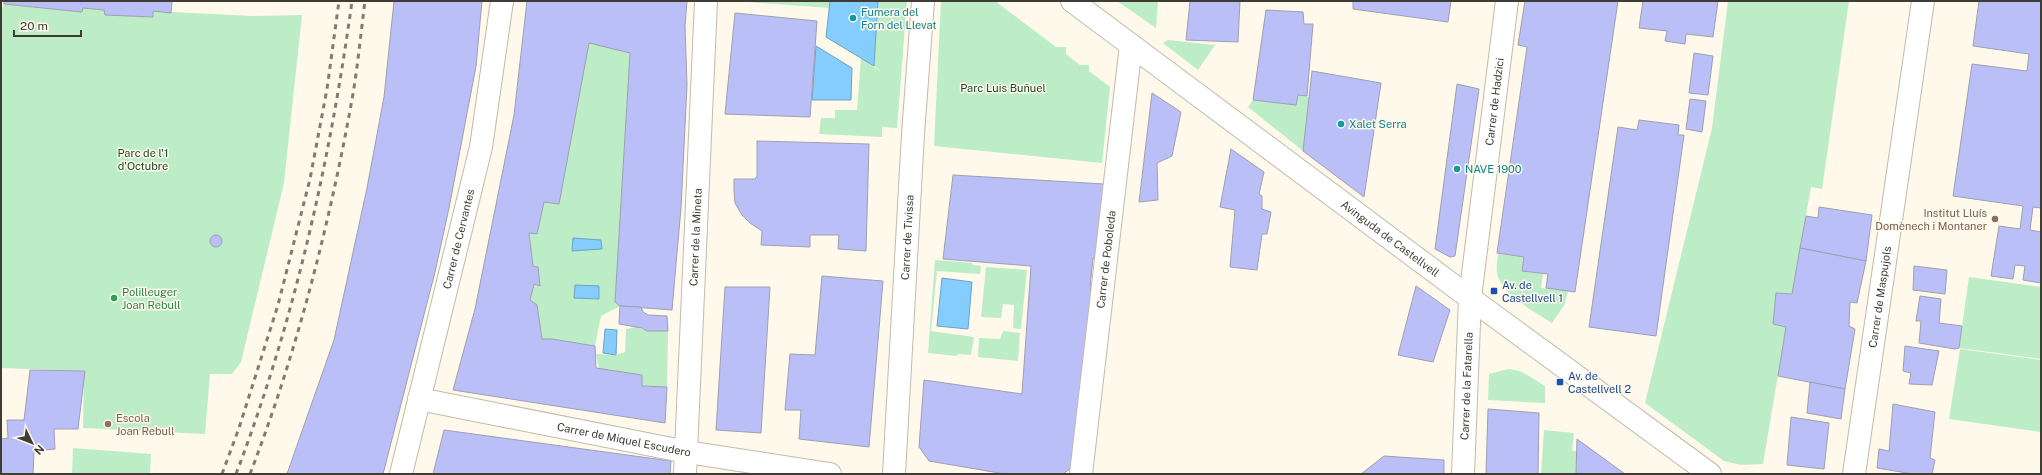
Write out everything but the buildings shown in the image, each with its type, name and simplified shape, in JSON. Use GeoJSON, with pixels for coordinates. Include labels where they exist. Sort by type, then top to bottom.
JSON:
{"type":"FeatureCollection","features":[{"type":"Feature","properties":{"kind":"street","name":"Carrer de Cervantes"},"geometry":{"type":"LineString","coordinates":[[401,474],[481,147],[502,1]]}},
{"type":"Feature","properties":{"kind":"street","name":"Carrer de la Mineta"},"geometry":{"type":"LineString","coordinates":[[685,474],[706,1]]}},
{"type":"Feature","properties":{"kind":"street","name":"Carrer de Tivissa"},"geometry":{"type":"LineString","coordinates":[[894,474],[913,142],[923,1]]}},
{"type":"Feature","properties":{"kind":"street","name":"Avinguda de Castellvell"},"geometry":{"type":"LineString","coordinates":[[1072,1],[1470,298],[1710,474]]}},
{"type":"Feature","properties":{"kind":"street","name":"Carrer de Hadzici"},"geometry":{"type":"LineString","coordinates":[[1470,298],[1507,1]]}},
{"type":"Feature","properties":{"kind":"street","name":"Carrer de Maspujols"},"geometry":{"type":"LineString","coordinates":[[1854,474],[1923,1]]}},
{"type":"Feature","properties":{"kind":"street","name":"Carrer de Poboleda"},"geometry":{"type":"LineString","coordinates":[[1082,474],[1131,45]]}},
{"type":"Feature","properties":{"kind":"street","name":"Carrer de la Fatarella"},"geometry":{"type":"LineString","coordinates":[[1463,474],[1470,298]]}},
{"type":"Feature","properties":{"kind":"street","name":"Carrer de Miquel Escudero"},"geometry":{"type":"LineString","coordinates":[[419,399],[687,452],[830,474]]}},
{"type":"Feature","properties":{"kind":"green space"},"geometry":{"type":"Polygon","coordinates":[[[734,1],[830,1],[829,8],[734,1]]]}},
{"type":"Feature","properties":{"kind":"green space"},"geometry":{"type":"Polygon","coordinates":[[[878,1],[907,1],[897,128],[882,127],[882,137],[819,134],[821,118],[835,118],[835,110],[857,110],[861,58],[883,73],[874,66],[878,1]]]}},
{"type":"Feature","properties":{"kind":"green space","name":"Parc Luis Buñuel"},"geometry":{"type":"Polygon","coordinates":[[[941,1],[995,1],[1056,47],[1066,47],[1066,54],[1080,65],[1089,65],[1089,71],[1110,87],[1102,163],[934,146],[941,1]]]}},
{"type":"Feature","properties":{"kind":"green space"},"geometry":{"type":"Polygon","coordinates":[[[1117,1],[1158,1],[1156,28],[1117,1]]]}},
{"type":"Feature","properties":{"kind":"green space"},"geometry":{"type":"Polygon","coordinates":[[[1728,1],[1849,1],[1822,189],[1811,187],[1792,294],[1777,293],[1786,327],[1763,464],[1741,465],[1724,461],[1645,403],[1712,128],[1728,1]]]}},
{"type":"Feature","properties":{"kind":"green space","name":"Parc de l'1 d'Octubre"},"geometry":{"type":"Polygon","coordinates":[[[4,4],[82,12],[83,8],[104,10],[105,15],[153,17],[153,11],[252,16],[302,15],[284,183],[241,362],[232,374],[210,374],[205,434],[83,428],[84,371],[1,368],[1,10],[4,4]]]}},
{"type":"Feature","properties":{"kind":"green space"},"geometry":{"type":"Polygon","coordinates":[[[1168,40],[1215,45],[1198,70],[1163,43],[1168,40]]]}},
{"type":"Feature","properties":{"kind":"green space"},"geometry":{"type":"Polygon","coordinates":[[[589,43],[630,53],[615,302],[620,306],[601,316],[595,346],[552,339],[542,339],[537,305],[530,300],[534,284],[539,286],[538,268],[533,266],[529,233],[537,234],[544,202],[559,204],[589,43]]]}},
{"type":"Feature","properties":{"kind":"green space"},"geometry":{"type":"Polygon","coordinates":[[[1298,95],[1309,97],[1303,151],[1248,107],[1253,100],[1295,105],[1298,95]]]}},
{"type":"Feature","properties":{"kind":"green space"},"geometry":{"type":"Polygon","coordinates":[[[1498,254],[1524,257],[1522,271],[1543,274],[1541,288],[1568,291],[1565,304],[1552,323],[1517,300],[1505,288],[1497,275],[1498,254]]]}},
{"type":"Feature","properties":{"kind":"green space"},"geometry":{"type":"Polygon","coordinates":[[[935,260],[972,263],[973,265],[981,266],[980,274],[937,271],[931,331],[974,337],[971,355],[958,354],[957,356],[928,353],[935,260]]]}},
{"type":"Feature","properties":{"kind":"green space"},"geometry":{"type":"Polygon","coordinates":[[[986,267],[1027,270],[1021,329],[1013,328],[1014,305],[1003,304],[1001,318],[981,317],[986,267]]]}},
{"type":"Feature","properties":{"kind":"green space"},"geometry":{"type":"Polygon","coordinates":[[[1969,277],[2041,287],[2041,359],[1959,348],[1969,277]]]}},
{"type":"Feature","properties":{"kind":"green space"},"geometry":{"type":"Polygon","coordinates":[[[636,327],[647,331],[668,331],[667,387],[642,386],[642,375],[599,369],[596,354],[616,355],[625,352],[626,329],[636,327]]]}},
{"type":"Feature","properties":{"kind":"green space"},"geometry":{"type":"Polygon","coordinates":[[[1003,331],[1020,333],[1018,361],[978,357],[979,338],[1000,339],[1003,331]]]}},
{"type":"Feature","properties":{"kind":"green space"},"geometry":{"type":"Polygon","coordinates":[[[1960,349],[2041,360],[2041,432],[1949,419],[1960,349]]]}},
{"type":"Feature","properties":{"kind":"green space"},"geometry":{"type":"Polygon","coordinates":[[[1513,369],[1523,373],[1545,386],[1545,403],[1488,400],[1489,374],[1513,369]]]}},
{"type":"Feature","properties":{"kind":"green space"},"geometry":{"type":"Polygon","coordinates":[[[1544,430],[1574,433],[1572,451],[1577,451],[1576,474],[1541,474],[1544,430]]]}},
{"type":"Feature","properties":{"kind":"green space"},"geometry":{"type":"Polygon","coordinates":[[[73,448],[151,454],[150,474],[72,474],[73,448]]]}},
{"type":"Feature","properties":{"kind":"water"},"geometry":{"type":"Polygon","coordinates":[[[830,1],[878,1],[874,66],[826,37],[830,1]]]}},
{"type":"Feature","properties":{"kind":"water"},"geometry":{"type":"Polygon","coordinates":[[[816,46],[852,68],[851,100],[812,100],[816,46]]]}},
{"type":"Feature","properties":{"kind":"water"},"geometry":{"type":"Polygon","coordinates":[[[573,238],[601,240],[602,249],[572,251],[573,238]]]}},
{"type":"Feature","properties":{"kind":"water"},"geometry":{"type":"Polygon","coordinates":[[[942,278],[972,282],[968,329],[937,326],[942,278]]]}},
{"type":"Feature","properties":{"kind":"water"},"geometry":{"type":"Polygon","coordinates":[[[575,285],[599,286],[599,299],[574,298],[575,285]]]}},
{"type":"Feature","properties":{"kind":"water"},"geometry":{"type":"Polygon","coordinates":[[[605,329],[617,330],[616,355],[603,353],[605,329]]]}},
{"type":"Feature","properties":{"kind":"railway"},"geometry":{"type":"LineString","coordinates":[[222,474],[239,428],[278,305],[310,179],[327,89],[339,1]]}},
{"type":"Feature","properties":{"kind":"railway"},"geometry":{"type":"LineString","coordinates":[[236,474],[276,359],[308,241],[333,121],[352,1]]}},
{"type":"Feature","properties":{"kind":"railway"},"geometry":{"type":"LineString","coordinates":[[250,474],[283,381],[323,239],[353,94],[365,1]]}},
{"type":"Feature","properties":{"kind":"place","name":"Fumera del Forn del Llevat"},"geometry":{"type":"Point","coordinates":[853,18]}},
{"type":"Feature","properties":{"kind":"place","name":"Xalet Serra"},"geometry":{"type":"Point","coordinates":[1341,124]}},
{"type":"Feature","properties":{"kind":"place","name":"NAVE 1900"},"geometry":{"type":"Point","coordinates":[1457,169]}},
{"type":"Feature","properties":{"kind":"place","name":"Institut Lluís Domènech i Montaner"},"geometry":{"type":"Point","coordinates":[1995,219]}},
{"type":"Feature","properties":{"kind":"place","name":"Av. de Castellvell 1"},"geometry":{"type":"Point","coordinates":[1494,291]}},
{"type":"Feature","properties":{"kind":"place","name":"Polilleuger Joan Rebull"},"geometry":{"type":"Point","coordinates":[114,298]}},
{"type":"Feature","properties":{"kind":"place","name":"Av. de Castellvell 2"},"geometry":{"type":"Point","coordinates":[1560,382]}},
{"type":"Feature","properties":{"kind":"place","name":"Escola Joan Rebull"},"geometry":{"type":"Point","coordinates":[108,424]}}]}
